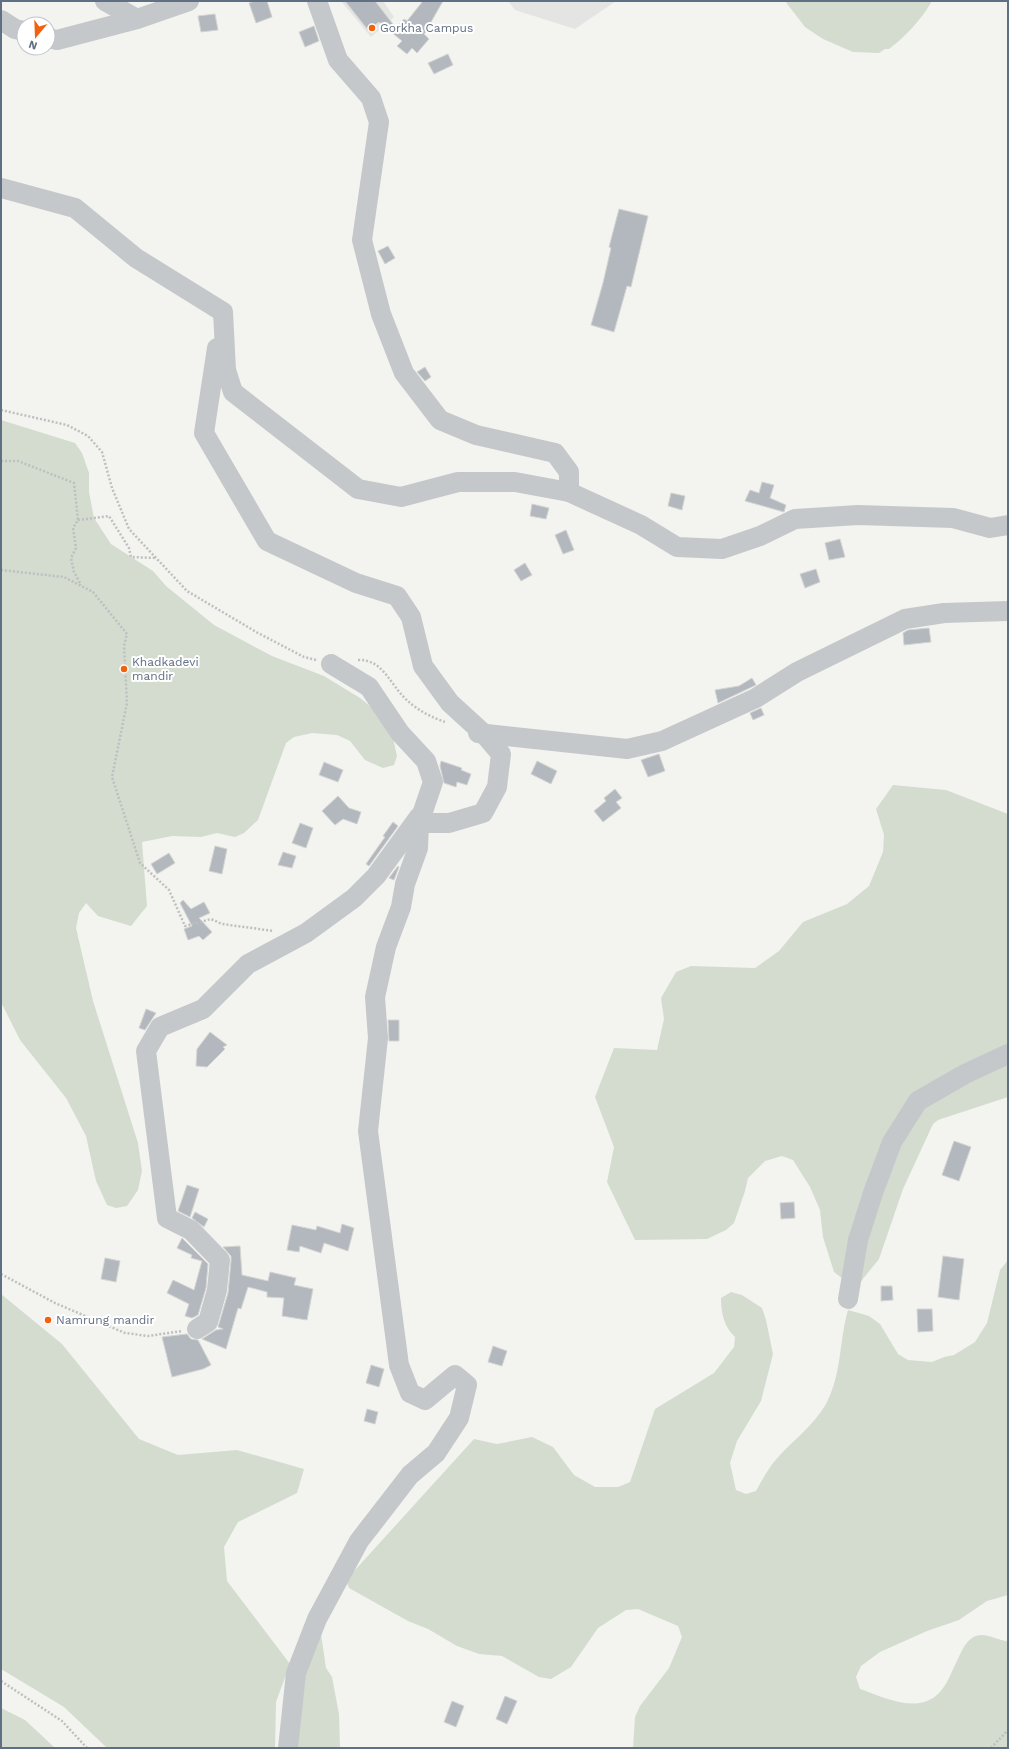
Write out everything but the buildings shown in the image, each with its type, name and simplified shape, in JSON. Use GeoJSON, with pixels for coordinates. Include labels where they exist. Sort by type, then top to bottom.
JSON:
{"type":"FeatureCollection","features":[{"type":"Feature","properties":{"kind":"street"},"geometry":{"type":"LineString","coordinates":[[105,1],[137,19]]}},
{"type":"Feature","properties":{"kind":"street"},"geometry":{"type":"LineString","coordinates":[[56,40],[137,19],[189,1]]}},
{"type":"Feature","properties":{"kind":"street"},"geometry":{"type":"LineString","coordinates":[[317,1],[338,60],[371,98],[379,122],[362,240],[381,314],[404,373],[440,420],[476,434],[556,453],[569,472],[569,492]]}},
{"type":"Feature","properties":{"kind":"street"},"geometry":{"type":"LineString","coordinates":[[1,20],[16,29]]}},
{"type":"Feature","properties":{"kind":"street"},"geometry":{"type":"LineString","coordinates":[[1,188],[75,208],[136,258],[223,312]]}},
{"type":"Feature","properties":{"kind":"street"},"geometry":{"type":"LineString","coordinates":[[223,312],[226,370],[232,392],[358,489],[401,497],[458,482],[515,482],[569,492],[641,525],[677,547],[722,549],[760,536],[795,519],[874,515],[953,518],[990,528],[1008,525]]}},
{"type":"Feature","properties":{"kind":"street"},"geometry":{"type":"LineString","coordinates":[[223,312],[204,432],[267,541],[356,583],[397,596],[410,617],[423,666],[450,702],[501,754],[497,787],[483,812],[449,823],[420,818]]}},
{"type":"Feature","properties":{"kind":"street"},"geometry":{"type":"LineString","coordinates":[[481,734],[627,749],[662,741],[756,698],[797,672],[906,619],[944,613],[1008,611]]}},
{"type":"Feature","properties":{"kind":"street"},"geometry":{"type":"LineString","coordinates":[[288,1748],[296,1673],[317,1619],[359,1541],[410,1475],[436,1453],[459,1418],[467,1385],[455,1375],[425,1400],[410,1393],[407,1386],[399,1365],[368,1131],[378,1038],[375,997],[386,947],[401,907],[405,884],[418,848],[420,818],[433,782],[426,761],[400,733],[369,687],[331,664]]}},
{"type":"Feature","properties":{"kind":"street"},"geometry":{"type":"LineString","coordinates":[[197,1329],[208,1322],[217,1290],[220,1260],[191,1230],[167,1218],[146,1051],[160,1027],[203,1009],[248,964],[300,935],[354,898],[384,865],[420,818]]}},
{"type":"Feature","properties":{"kind":"street"},"geometry":{"type":"LineString","coordinates":[[848,1299],[858,1240],[873,1193],[892,1142],[918,1101],[965,1074],[1008,1054]]}},
{"type":"Feature","properties":{"kind":"path"},"geometry":{"type":"LineString","coordinates":[[1,410],[67,425],[88,436],[102,452],[112,488],[129,529],[187,591],[258,633],[304,657],[331,664]]}},
{"type":"Feature","properties":{"kind":"path"},"geometry":{"type":"LineString","coordinates":[[1,461],[18,461],[74,483],[78,520],[73,528],[76,548],[71,558],[74,572],[82,586]]}},
{"type":"Feature","properties":{"kind":"path"},"geometry":{"type":"LineString","coordinates":[[78,520],[109,516],[129,548],[131,557],[156,558]]}},
{"type":"Feature","properties":{"kind":"path"},"geometry":{"type":"LineString","coordinates":[[1,570],[64,577],[82,586],[93,592],[127,634],[124,646],[127,703],[112,777],[140,863],[169,890],[185,926],[211,919],[222,924],[300,935]]}},
{"type":"Feature","properties":{"kind":"path"},"geometry":{"type":"LineString","coordinates":[[355,660],[368,660],[378,666],[408,701],[439,720],[452,724]]}},
{"type":"Feature","properties":{"kind":"path"},"geometry":{"type":"LineString","coordinates":[[1,1274],[55,1303],[125,1333],[148,1336],[197,1329]]}},
{"type":"Feature","properties":{"kind":"path"},"geometry":{"type":"LineString","coordinates":[[1,1681],[62,1721],[87,1748]]}},
{"type":"Feature","properties":{"kind":"path"},"geometry":{"type":"LineString","coordinates":[[991,1748],[1008,1730]]}},
{"type":"Feature","properties":{"kind":"shaded area","name":"Gorkha Campus"},"geometry":{"type":"Polygon","coordinates":[[[341,1],[383,1],[394,17],[371,37],[341,1]]]}},
{"type":"Feature","properties":{"kind":"shaded area"},"geometry":{"type":"Polygon","coordinates":[[[508,1],[616,1],[575,29],[515,10],[508,1]]]}},
{"type":"Feature","properties":{"kind":"shaded area"},"geometry":{"type":"Polygon","coordinates":[[[785,1],[932,1],[923,15],[901,39],[889,49],[885,49],[879,53],[853,52],[823,39],[805,27],[785,1]]]}},
{"type":"Feature","properties":{"kind":"shaded area"},"geometry":{"type":"Polygon","coordinates":[[[1,420],[75,443],[82,453],[89,473],[89,492],[94,518],[111,544],[153,571],[166,586],[214,625],[272,656],[324,676],[360,698],[375,710],[392,734],[397,756],[394,765],[383,768],[365,760],[350,741],[337,735],[312,733],[294,737],[286,743],[258,820],[244,833],[235,837],[217,833],[201,837],[172,836],[142,842],[147,906],[131,926],[98,916],[86,903],[79,913],[76,928],[93,1001],[138,1143],[142,1171],[138,1190],[127,1206],[116,1208],[107,1205],[96,1181],[86,1136],[66,1098],[20,1040],[1,1004],[1,420]]]}},
{"type":"Feature","properties":{"kind":"shaded area"},"geometry":{"type":"Polygon","coordinates":[[[893,785],[946,790],[1008,814],[1008,1097],[938,1120],[933,1124],[903,1189],[879,1259],[858,1285],[847,1282],[834,1272],[823,1237],[820,1210],[810,1187],[793,1160],[782,1156],[765,1161],[748,1178],[734,1223],[726,1230],[707,1239],[635,1240],[607,1182],[614,1147],[595,1097],[614,1048],[657,1050],[664,1019],[661,998],[676,972],[691,966],[755,968],[779,951],[803,922],[847,904],[869,886],[883,852],[884,835],[876,809],[893,785]]]}},
{"type":"Feature","properties":{"kind":"shaded area"},"geometry":{"type":"Polygon","coordinates":[[[1008,1260],[1008,1595],[987,1601],[959,1620],[927,1631],[880,1652],[861,1666],[856,1677],[860,1689],[890,1700],[911,1704],[921,1703],[930,1699],[942,1690],[949,1679],[962,1649],[969,1640],[976,1636],[986,1635],[1008,1641],[1008,1748],[633,1748],[635,1717],[640,1706],[669,1668],[682,1637],[678,1626],[638,1609],[626,1610],[598,1628],[571,1667],[551,1679],[539,1677],[502,1656],[479,1654],[457,1646],[428,1629],[408,1621],[349,1588],[346,1580],[474,1439],[497,1444],[532,1437],[553,1447],[574,1475],[595,1487],[618,1487],[630,1482],[655,1409],[714,1373],[734,1347],[735,1337],[728,1329],[721,1304],[721,1298],[731,1292],[742,1295],[762,1308],[773,1354],[761,1401],[737,1441],[730,1463],[736,1490],[746,1494],[756,1491],[773,1463],[808,1428],[826,1404],[838,1369],[848,1310],[869,1316],[880,1324],[898,1354],[908,1360],[932,1362],[954,1355],[975,1342],[987,1323],[1000,1270],[1008,1260]]]}},
{"type":"Feature","properties":{"kind":"shaded area"},"geometry":{"type":"Polygon","coordinates":[[[1,1294],[62,1344],[139,1439],[178,1455],[237,1450],[304,1469],[297,1493],[238,1522],[224,1547],[227,1581],[290,1664],[276,1702],[275,1748],[107,1748],[64,1707],[1,1669],[1,1294]]]}},
{"type":"Feature","properties":{"kind":"shaded area"},"geometry":{"type":"Polygon","coordinates":[[[321,1634],[326,1668],[332,1677],[339,1714],[340,1748],[294,1748],[307,1649],[321,1634]]]}},
{"type":"Feature","properties":{"kind":"shaded area"},"geometry":{"type":"Polygon","coordinates":[[[1,1708],[25,1720],[55,1748],[1,1748],[1,1708]]]}},
{"type":"Feature","properties":{"kind":"place","name":"Gorkha Campus"},"geometry":{"type":"Point","coordinates":[372,28]}},
{"type":"Feature","properties":{"kind":"place","name":"Khadkadevi mandir"},"geometry":{"type":"Point","coordinates":[124,669]}},
{"type":"Feature","properties":{"kind":"place","name":"Namrung mandir"},"geometry":{"type":"Point","coordinates":[48,1320]}}]}
